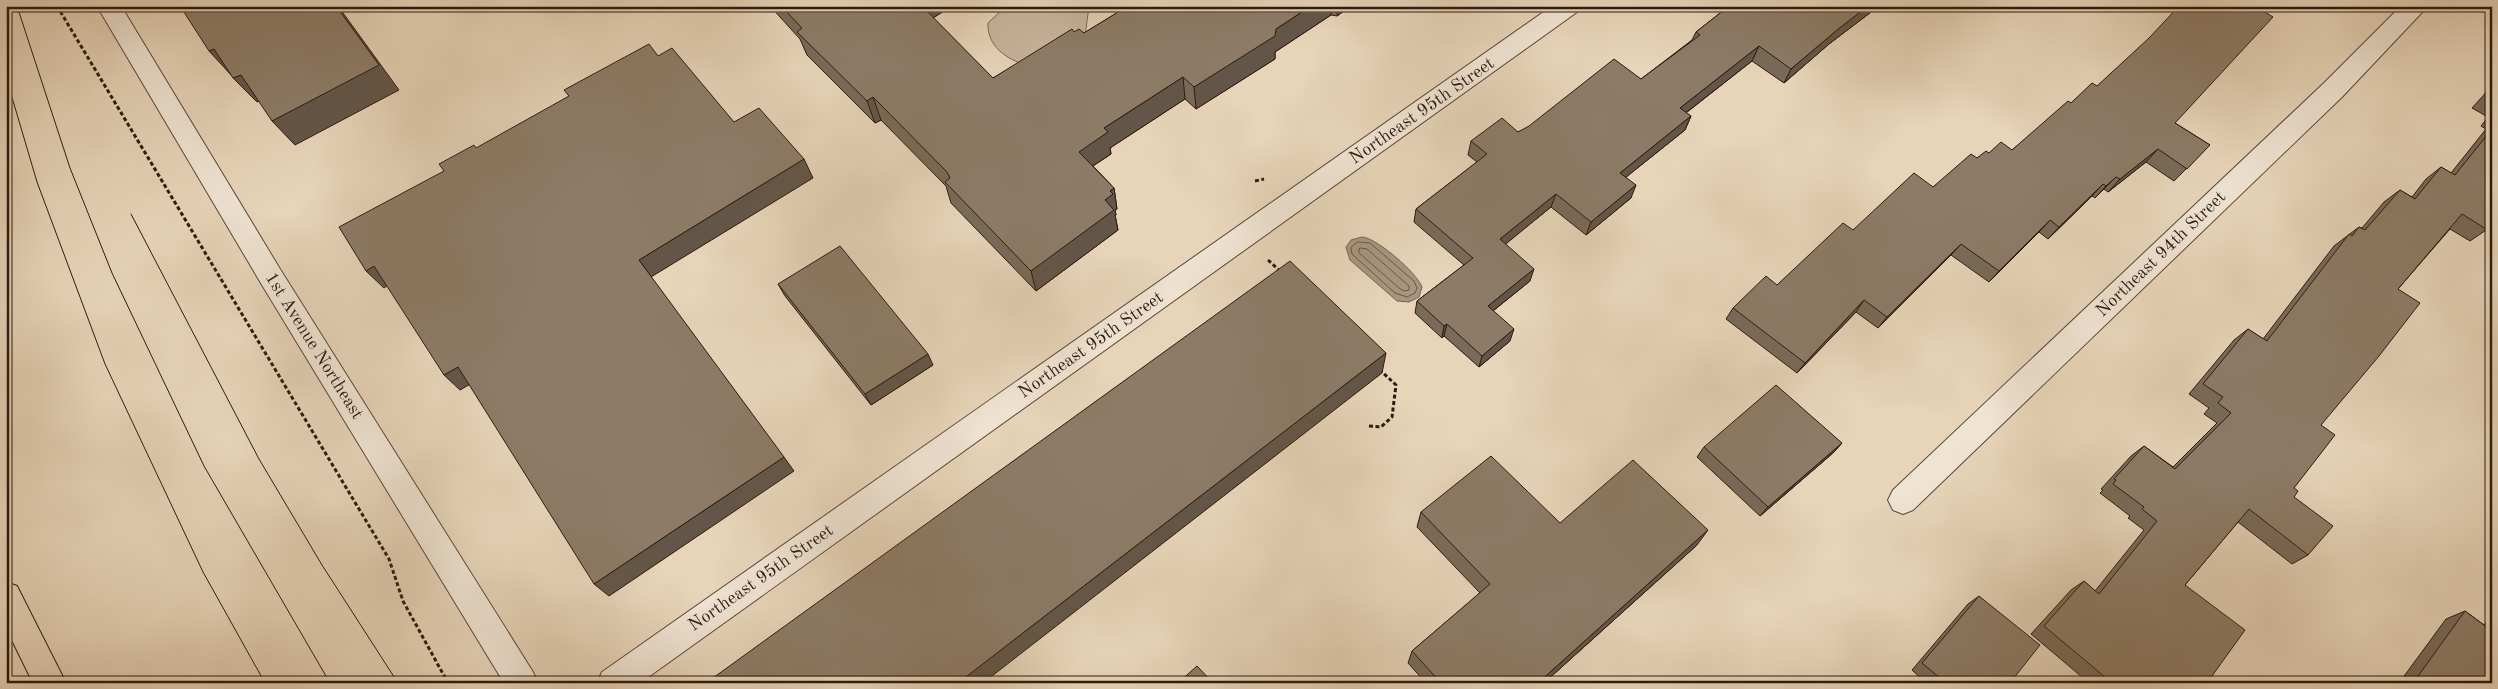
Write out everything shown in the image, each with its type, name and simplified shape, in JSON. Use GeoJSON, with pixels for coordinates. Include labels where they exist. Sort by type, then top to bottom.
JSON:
{"type":"FeatureCollection","features":[{"type":"Feature","properties":{"kind":"highway"},"geometry":{"type":"LineString","coordinates":[[6,596],[50,683]]}},
{"type":"Feature","properties":{"kind":"street","name":"1st Avenue Northeast"},"geometry":{"type":"LineString","coordinates":[[109,6],[271,277],[522,683]]}},
{"type":"Feature","properties":{"kind":"street","name":"Northeast 94th Street"},"geometry":{"type":"LineString","coordinates":[[1903,500],[2333,90],[2416,6]]}},
{"type":"Feature","properties":{"kind":"street","name":"Northeast 95th Street"},"geometry":{"type":"LineString","coordinates":[[613,683],[1568,7]]}},
{"type":"Feature","properties":{"kind":"path"},"geometry":{"type":"LineString","coordinates":[[57,6],[389,559],[403,601],[448,683]]}},
{"type":"Feature","properties":{"kind":"path"},"geometry":{"type":"LineString","coordinates":[[1268,259],[1282,273]]}},
{"type":"Feature","properties":{"kind":"path"},"geometry":{"type":"LineString","coordinates":[[1369,426],[1381,427],[1392,416],[1396,385],[1374,364]]}},
{"type":"Feature","properties":{"kind":"shaded area"},"geometry":{"type":"Polygon","coordinates":[[[1006,6],[1089,6],[1085,37],[1026,65],[1005,55],[994,45],[991,38],[988,23],[1006,6]]]}},
{"type":"Feature","properties":{"kind":"water"},"geometry":{"type":"Polygon","coordinates":[[[1362,237],[1377,243],[1413,273],[1422,287],[1419,297],[1409,302],[1397,301],[1350,260],[1346,247],[1351,240],[1362,237]]]}},
{"type":"Feature","properties":{"kind":"building"},"geometry":{"type":"Polygon","coordinates":[[[180,6],[336,6],[379,65],[272,121],[241,75],[233,78],[214,49],[209,51],[180,6]]]}},
{"type":"Feature","properties":{"kind":"building"},"geometry":{"type":"Polygon","coordinates":[[[781,6],[922,6],[993,78],[1072,29],[1074,32],[1079,29],[1084,33],[1128,6],[1311,6],[1276,29],[1275,36],[1194,87],[1183,77],[1104,128],[1108,132],[1079,152],[1114,188],[1110,191],[1113,194],[1105,200],[1114,210],[1031,271],[945,182],[950,178],[947,172],[873,97],[867,101],[797,32],[802,28],[781,6]]]}},
{"type":"Feature","properties":{"kind":"building"},"geometry":{"type":"Polygon","coordinates":[[[1729,6],[1868,6],[1791,69],[1759,46],[1680,108],[1691,116],[1620,173],[1636,185],[1591,222],[1556,194],[1500,239],[1534,269],[1488,306],[1514,329],[1482,356],[1447,324],[1444,326],[1417,301],[1473,258],[1416,209],[1487,154],[1471,141],[1502,118],[1518,132],[1529,126],[1614,59],[1641,79],[1700,35],[1696,32],[1729,6]]]}},
{"type":"Feature","properties":{"kind":"building"},"geometry":{"type":"Polygon","coordinates":[[[2179,6],[2255,6],[2273,17],[2175,123],[2210,145],[2187,169],[2158,149],[2120,179],[2116,177],[2106,186],[2103,184],[2059,227],[2050,220],[1999,271],[1961,244],[1887,317],[1864,300],[1805,363],[1733,308],[1766,276],[1777,285],[1843,223],[1853,230],[1914,173],[1933,187],[1971,154],[1977,158],[1986,151],[1989,153],[2001,142],[2012,150],[2068,101],[2071,103],[2092,83],[2097,86],[2149,38],[2179,6]]]}},
{"type":"Feature","properties":{"kind":"building"},"geometry":{"type":"Polygon","coordinates":[[[649,44],[658,56],[672,48],[734,122],[759,108],[804,159],[639,260],[784,457],[594,584],[458,367],[444,375],[374,266],[366,271],[339,227],[444,171],[439,164],[474,145],[476,148],[569,96],[564,90],[649,44]]]}},
{"type":"Feature","properties":{"kind":"building"},"geometry":{"type":"Polygon","coordinates":[[[2492,129],[2492,222],[2486,229],[2462,214],[2398,289],[2420,303],[2379,356],[2321,425],[2335,435],[2294,488],[2298,491],[2294,497],[2333,526],[2308,555],[2249,509],[2185,585],[2245,630],[2207,683],[2112,683],[2044,626],[2084,581],[2099,594],[2157,521],[2142,509],[2144,507],[2113,484],[2116,480],[2114,479],[2144,446],[2175,469],[2231,413],[2218,403],[2223,397],[2203,384],[2248,329],[2267,341],[2349,234],[2352,236],[2359,227],[2365,230],[2400,190],[2415,199],[2441,167],[2455,175],[2492,129]]]}},
{"type":"Feature","properties":{"kind":"building"},"geometry":{"type":"Polygon","coordinates":[[[840,246],[928,354],[865,394],[778,284],[840,246]]]}},
{"type":"Feature","properties":{"kind":"building"},"geometry":{"type":"Polygon","coordinates":[[[1290,261],[1386,353],[958,683],[706,683],[1290,261]]]}},
{"type":"Feature","properties":{"kind":"building"},"geometry":{"type":"Polygon","coordinates":[[[1776,385],[1842,443],[1768,507],[1704,447],[1776,385]]]}},
{"type":"Feature","properties":{"kind":"building"},"geometry":{"type":"Polygon","coordinates":[[[1491,456],[1560,523],[1633,460],[1708,530],[1538,683],[1441,683],[1412,651],[1490,584],[1421,512],[1491,456]]]}},
{"type":"Feature","properties":{"kind":"building"},"geometry":{"type":"Polygon","coordinates":[[[1979,596],[2040,645],[2010,683],[1946,683],[1922,663],[1979,596]]]}},
{"type":"Feature","properties":{"kind":"building"},"geometry":{"type":"Polygon","coordinates":[[[2465,611],[2492,631],[2492,683],[2413,683],[2465,611]]]}},
{"type":"Feature","properties":{"kind":"building"},"geometry":{"type":"Polygon","coordinates":[[[1197,666],[1213,683],[1178,683],[1197,666]]]}},
{"type":"Feature","properties":{"kind":"tram line"},"geometry":{"type":"LineString","coordinates":[[17,6],[70,168],[112,273],[204,466],[330,683]]}},
{"type":"Feature","properties":{"kind":"tram line"},"geometry":{"type":"LineString","coordinates":[[6,77],[37,182],[105,364],[203,572],[265,683]]}},
{"type":"Feature","properties":{"kind":"tram line"},"geometry":{"type":"LineString","coordinates":[[131,214],[259,459],[322,565],[398,683]]}}]}
